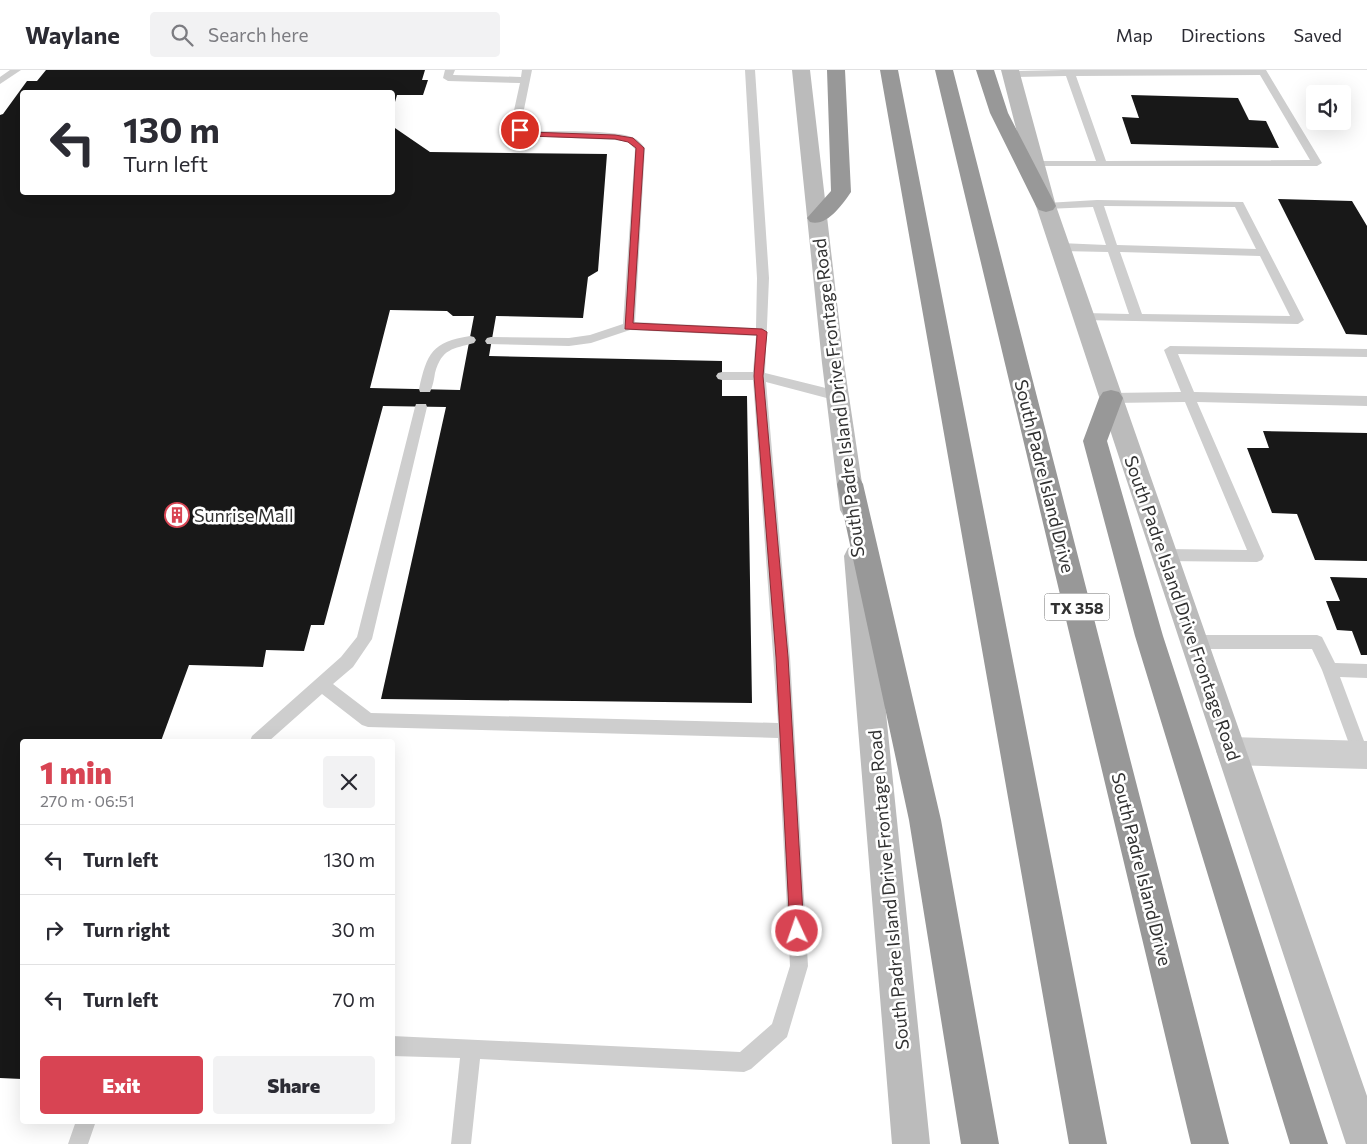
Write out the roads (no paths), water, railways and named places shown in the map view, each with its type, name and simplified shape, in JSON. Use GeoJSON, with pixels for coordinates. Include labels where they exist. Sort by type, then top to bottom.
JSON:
{"type":"FeatureCollection","features":[{"type":"Feature","properties":{"kind":"highway"},"geometry":{"type":"LineString","coordinates":[[817,218],[841,192],[836,70]]}},
{"type":"Feature","properties":{"kind":"highway"},"geometry":{"type":"LineString","coordinates":[[889,70],[1088,1144]]}},
{"type":"Feature","properties":{"kind":"highway","name":"South Padre Island Drive"},"geometry":{"type":"LineString","coordinates":[[944,70],[1210,1144]]}},
{"type":"Feature","properties":{"kind":"highway"},"geometry":{"type":"LineString","coordinates":[[985,70],[999,114],[1046,206]]}},
{"type":"Feature","properties":{"kind":"highway"},"geometry":{"type":"LineString","coordinates":[[1111,398],[1094,441],[1150,636],[1309,1144]]}},
{"type":"Feature","properties":{"kind":"highway"},"geometry":{"type":"LineString","coordinates":[[850,484],[925,820],[980,1144]]}},
{"type":"Feature","properties":{"kind":"main road","name":"South Padre Island Drive Frontage Road"},"geometry":{"type":"LineString","coordinates":[[801,70],[838,396],[850,484],[911,1144]]}},
{"type":"Feature","properties":{"kind":"main road","name":"South Padre Island Drive Frontage Road"},"geometry":{"type":"LineString","coordinates":[[1010,72],[1046,206],[1365,1144]]}},
{"type":"Feature","properties":{"kind":"street"},"geometry":{"type":"LineString","coordinates":[[1231,751],[1364,755]]}},
{"type":"Feature","properties":{"kind":"lane"},"geometry":{"type":"LineString","coordinates":[[0,81],[16,70]]}},
{"type":"Feature","properties":{"kind":"lane"},"geometry":{"type":"LineString","coordinates":[[450,70],[448,78],[526,75],[516,124],[520,130],[528,134],[615,137],[631,140],[640,148],[628,326]]}},
{"type":"Feature","properties":{"kind":"lane"},"geometry":{"type":"LineString","coordinates":[[1010,72],[1262,71],[1317,163],[1035,164]]}},
{"type":"Feature","properties":{"kind":"lane"},"geometry":{"type":"LineString","coordinates":[[395,1046],[744,1062],[780,1030],[799,966],[782,657],[758,376],[762,332],[763,278],[752,72]]}},
{"type":"Feature","properties":{"kind":"lane"},"geometry":{"type":"LineString","coordinates":[[1069,72],[1102,164]]}},
{"type":"Feature","properties":{"kind":"lane"},"geometry":{"type":"LineString","coordinates":[[1097,204],[1137,318]]}},
{"type":"Feature","properties":{"kind":"lane"},"geometry":{"type":"LineString","coordinates":[[1046,206],[1239,204],[1298,320],[1084,317]]}},
{"type":"Feature","properties":{"kind":"lane"},"geometry":{"type":"LineString","coordinates":[[1060,247],[1264,253]]}},
{"type":"Feature","properties":{"kind":"lane"},"geometry":{"type":"LineString","coordinates":[[491,341],[569,342],[592,340],[628,326],[762,332]]}},
{"type":"Feature","properties":{"kind":"lane"},"geometry":{"type":"LineString","coordinates":[[425,389],[432,362],[438,350],[453,342],[470,340]]}},
{"type":"Feature","properties":{"kind":"lane"},"geometry":{"type":"LineString","coordinates":[[1164,555],[1257,556],[1170,350],[1367,353]]}},
{"type":"Feature","properties":{"kind":"lane"},"geometry":{"type":"LineString","coordinates":[[722,376],[758,376],[838,396]]}},
{"type":"Feature","properties":{"kind":"lane"},"geometry":{"type":"LineString","coordinates":[[1111,398],[1189,397],[1367,401]]}},
{"type":"Feature","properties":{"kind":"lane"},"geometry":{"type":"LineString","coordinates":[[260,739],[347,662],[364,639],[421,407]]}},
{"type":"Feature","properties":{"kind":"lane"},"geometry":{"type":"LineString","coordinates":[[1194,642],[1317,642],[1364,755]]}},
{"type":"Feature","properties":{"kind":"lane"},"geometry":{"type":"LineString","coordinates":[[1330,670],[1367,671]]}},
{"type":"Feature","properties":{"kind":"lane"},"geometry":{"type":"LineString","coordinates":[[322,685],[368,720],[785,731]]}},
{"type":"Feature","properties":{"kind":"lane"},"geometry":{"type":"LineString","coordinates":[[461,1144],[471,1049]]}},
{"type":"Feature","properties":{"kind":"lane"},"geometry":{"type":"LineString","coordinates":[[78,1144],[85,1124]]}},
{"type":"Feature","properties":{"kind":"place","name":"Sunrise Mall"},"geometry":{"type":"Point","coordinates":[177,515]}}]}
